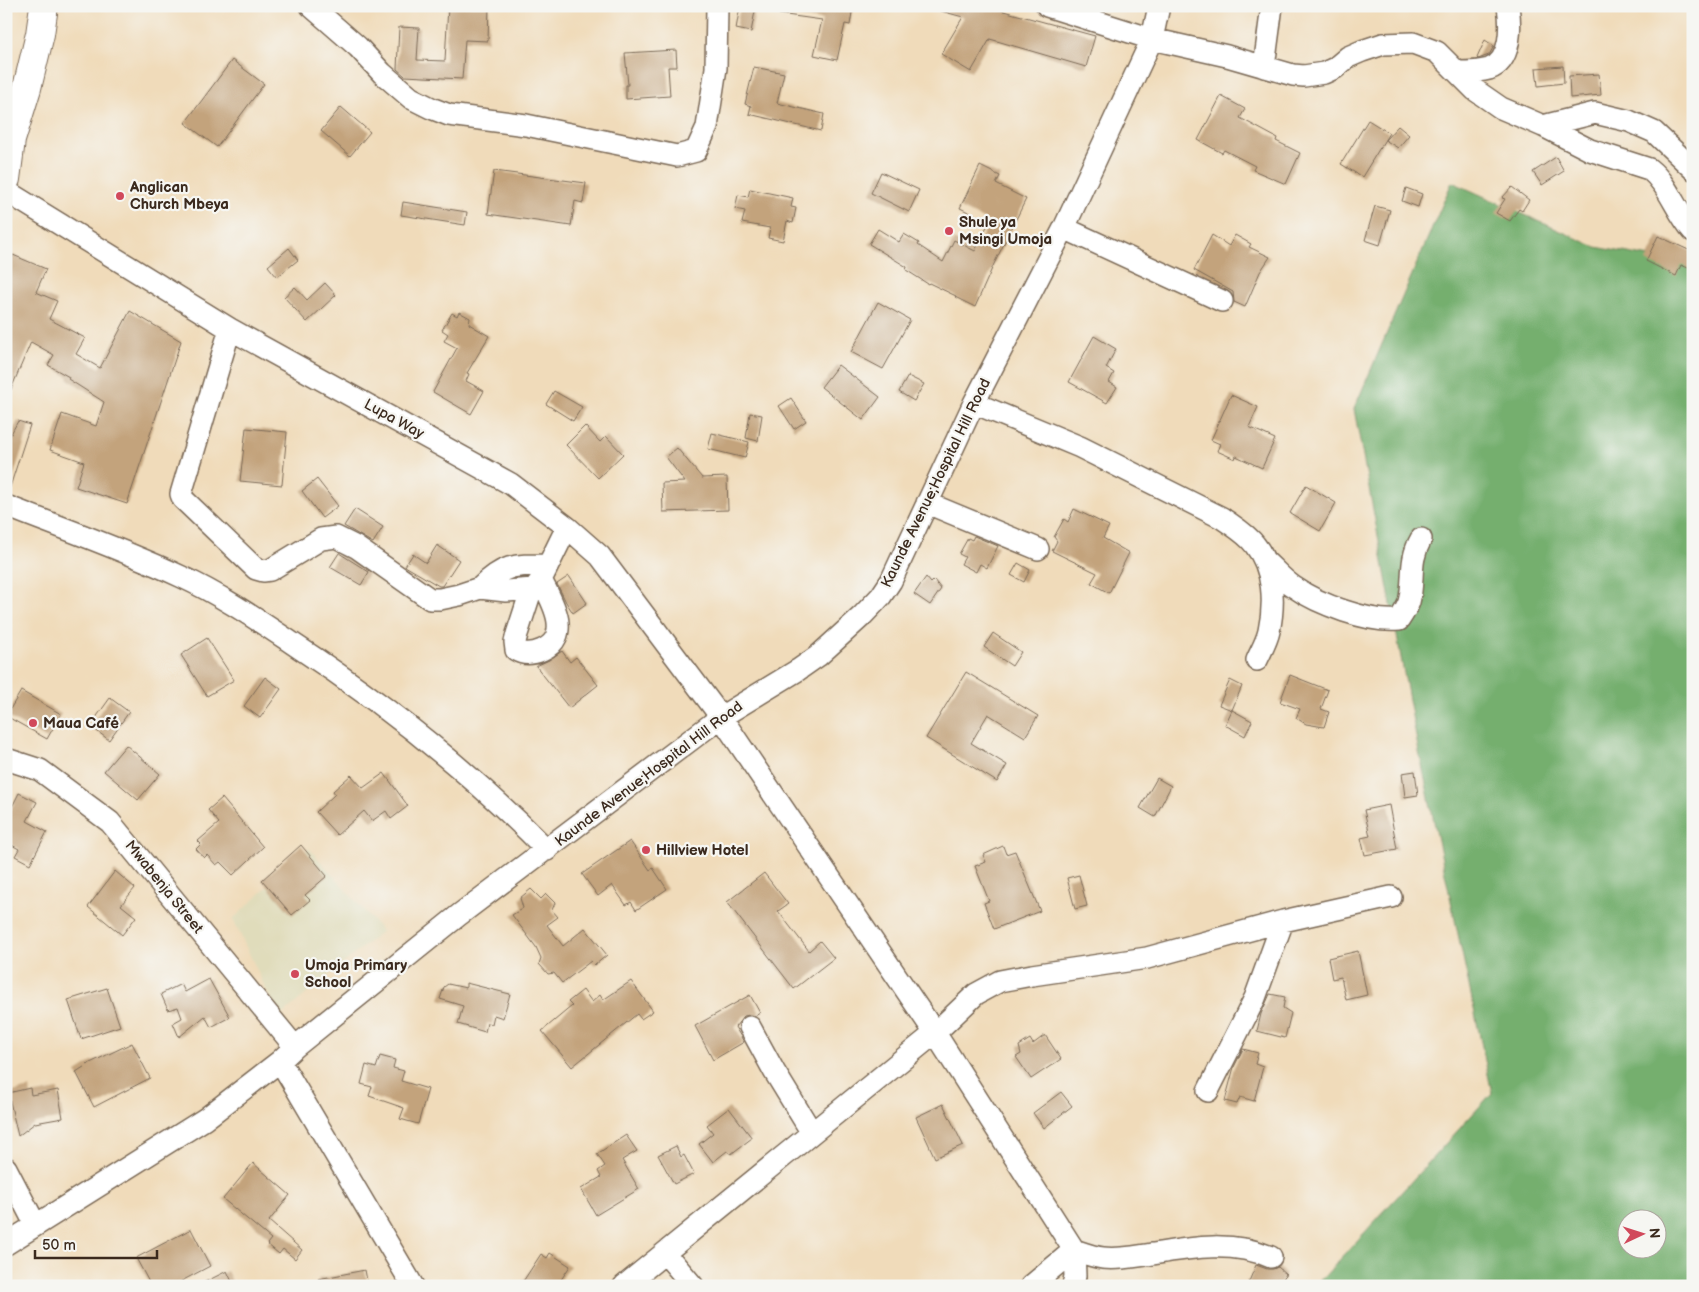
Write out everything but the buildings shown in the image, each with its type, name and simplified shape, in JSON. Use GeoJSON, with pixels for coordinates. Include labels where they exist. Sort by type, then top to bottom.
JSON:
{"type":"FeatureCollection","features":[{"type":"Feature","properties":{"kind":"main road"},"geometry":{"type":"LineString","coordinates":[[6,179],[11,140],[27,88],[40,34],[44,6]]}},
{"type":"Feature","properties":{"kind":"street"},"geometry":{"type":"LineString","coordinates":[[311,6],[358,47],[382,73],[411,98],[431,108],[449,115],[526,125],[676,156],[696,151],[707,127],[716,68],[717,6]]}},
{"type":"Feature","properties":{"kind":"street"},"geometry":{"type":"LineString","coordinates":[[1047,6],[1152,39],[1227,56],[1293,75],[1312,76],[1324,73],[1335,68],[1348,57],[1383,44],[1413,43],[1437,52],[1475,90],[1492,103],[1590,150],[1648,169],[1657,175],[1681,217],[1693,231]]}},
{"type":"Feature","properties":{"kind":"street","name":"Kaunde Avenue;Hospital Hill Road"},"geometry":{"type":"LineString","coordinates":[[6,1244],[35,1224],[205,1120],[459,915],[721,717],[811,660],[881,596],[892,581],[974,402],[1064,228],[1152,39],[1159,6]]}},
{"type":"Feature","properties":{"kind":"street"},"geometry":{"type":"LineString","coordinates":[[1264,67],[1272,6]]}},
{"type":"Feature","properties":{"kind":"street"},"geometry":{"type":"LineString","coordinates":[[1457,72],[1484,70],[1494,67],[1499,62],[1509,41],[1508,6]]}},
{"type":"Feature","properties":{"kind":"street"},"geometry":{"type":"LineString","coordinates":[[1543,126],[1595,113],[1629,121],[1654,132],[1693,169]]}},
{"type":"Feature","properties":{"kind":"street","name":"Lupa Way"},"geometry":{"type":"LineString","coordinates":[[6,191],[230,329],[512,484],[567,527],[600,556],[721,717],[935,1033],[1074,1250]]}},
{"type":"Feature","properties":{"kind":"street"},"geometry":{"type":"LineString","coordinates":[[1064,228],[1222,301]]}},
{"type":"Feature","properties":{"kind":"street"},"geometry":{"type":"LineString","coordinates":[[230,329],[181,494],[182,499],[256,569],[270,570],[321,538],[336,537],[356,547],[430,599],[440,599],[480,588],[506,592],[541,578],[567,527]]}},
{"type":"Feature","properties":{"kind":"street"},"geometry":{"type":"LineString","coordinates":[[974,402],[1080,447],[1222,518],[1243,533],[1256,545],[1263,559],[1272,587],[1273,602],[1269,633],[1257,660]]}},
{"type":"Feature","properties":{"kind":"street"},"geometry":{"type":"LineString","coordinates":[[927,503],[1038,549]]}},
{"type":"Feature","properties":{"kind":"street"},"geometry":{"type":"LineString","coordinates":[[6,506],[141,559],[182,577],[232,603],[323,663],[408,726],[490,794],[547,850]]}},
{"type":"Feature","properties":{"kind":"street"},"geometry":{"type":"LineString","coordinates":[[1263,559],[1294,587],[1317,599],[1349,612],[1389,621],[1399,620],[1409,601],[1413,560],[1415,550],[1421,539]]}},
{"type":"Feature","properties":{"kind":"street","name":"Mwabenja Street"},"geometry":{"type":"LineString","coordinates":[[6,759],[40,770],[110,822],[288,1054],[413,1286]]}},
{"type":"Feature","properties":{"kind":"street"},"geometry":{"type":"LineString","coordinates":[[624,1286],[935,1033],[976,994],[1000,981],[1147,958],[1283,921],[1391,897]]}},
{"type":"Feature","properties":{"kind":"street"},"geometry":{"type":"LineString","coordinates":[[1208,1091],[1255,998],[1283,921]]}},
{"type":"Feature","properties":{"kind":"street"},"geometry":{"type":"LineString","coordinates":[[750,1027],[812,1134]]}},
{"type":"Feature","properties":{"kind":"street"},"geometry":{"type":"LineString","coordinates":[[6,1168],[35,1224]]}},
{"type":"Feature","properties":{"kind":"street"},"geometry":{"type":"LineString","coordinates":[[1074,1250],[1104,1258],[1131,1257],[1202,1247],[1230,1247],[1254,1250],[1272,1257]]}},
{"type":"Feature","properties":{"kind":"street"},"geometry":{"type":"LineString","coordinates":[[1031,1286],[1074,1250]]}},
{"type":"Feature","properties":{"kind":"street"},"geometry":{"type":"LineString","coordinates":[[1073,1286],[1075,1276],[1074,1250]]}},
{"type":"Feature","properties":{"kind":"street"},"geometry":{"type":"LineString","coordinates":[[665,1253],[693,1286]]}},
{"type":"Feature","properties":{"kind":"shaded area","name":"Umoja Primary School"},"geometry":{"type":"Polygon","coordinates":[[[309,848],[382,931],[279,1017],[233,919],[309,848]]]}},
{"type":"Feature","properties":{"kind":"green space"},"geometry":{"type":"Polygon","coordinates":[[[1452,182],[1596,247],[1693,265],[1693,1286],[1312,1286],[1324,1277],[1492,1093],[1417,742],[1354,409],[1452,182]]]}},
{"type":"Feature","properties":{"kind":"place","name":"Anglican Church Mbeya"},"geometry":{"type":"Point","coordinates":[120,196]}},
{"type":"Feature","properties":{"kind":"place","name":"Shule ya Msingi Umoja"},"geometry":{"type":"Point","coordinates":[949,231]}},
{"type":"Feature","properties":{"kind":"place","name":"Maua Café"},"geometry":{"type":"Point","coordinates":[33,723]}},
{"type":"Feature","properties":{"kind":"place","name":"Hillview Hotel"},"geometry":{"type":"Point","coordinates":[646,850]}},
{"type":"Feature","properties":{"kind":"place","name":"Umoja Primary School"},"geometry":{"type":"Point","coordinates":[295,974]}}]}
